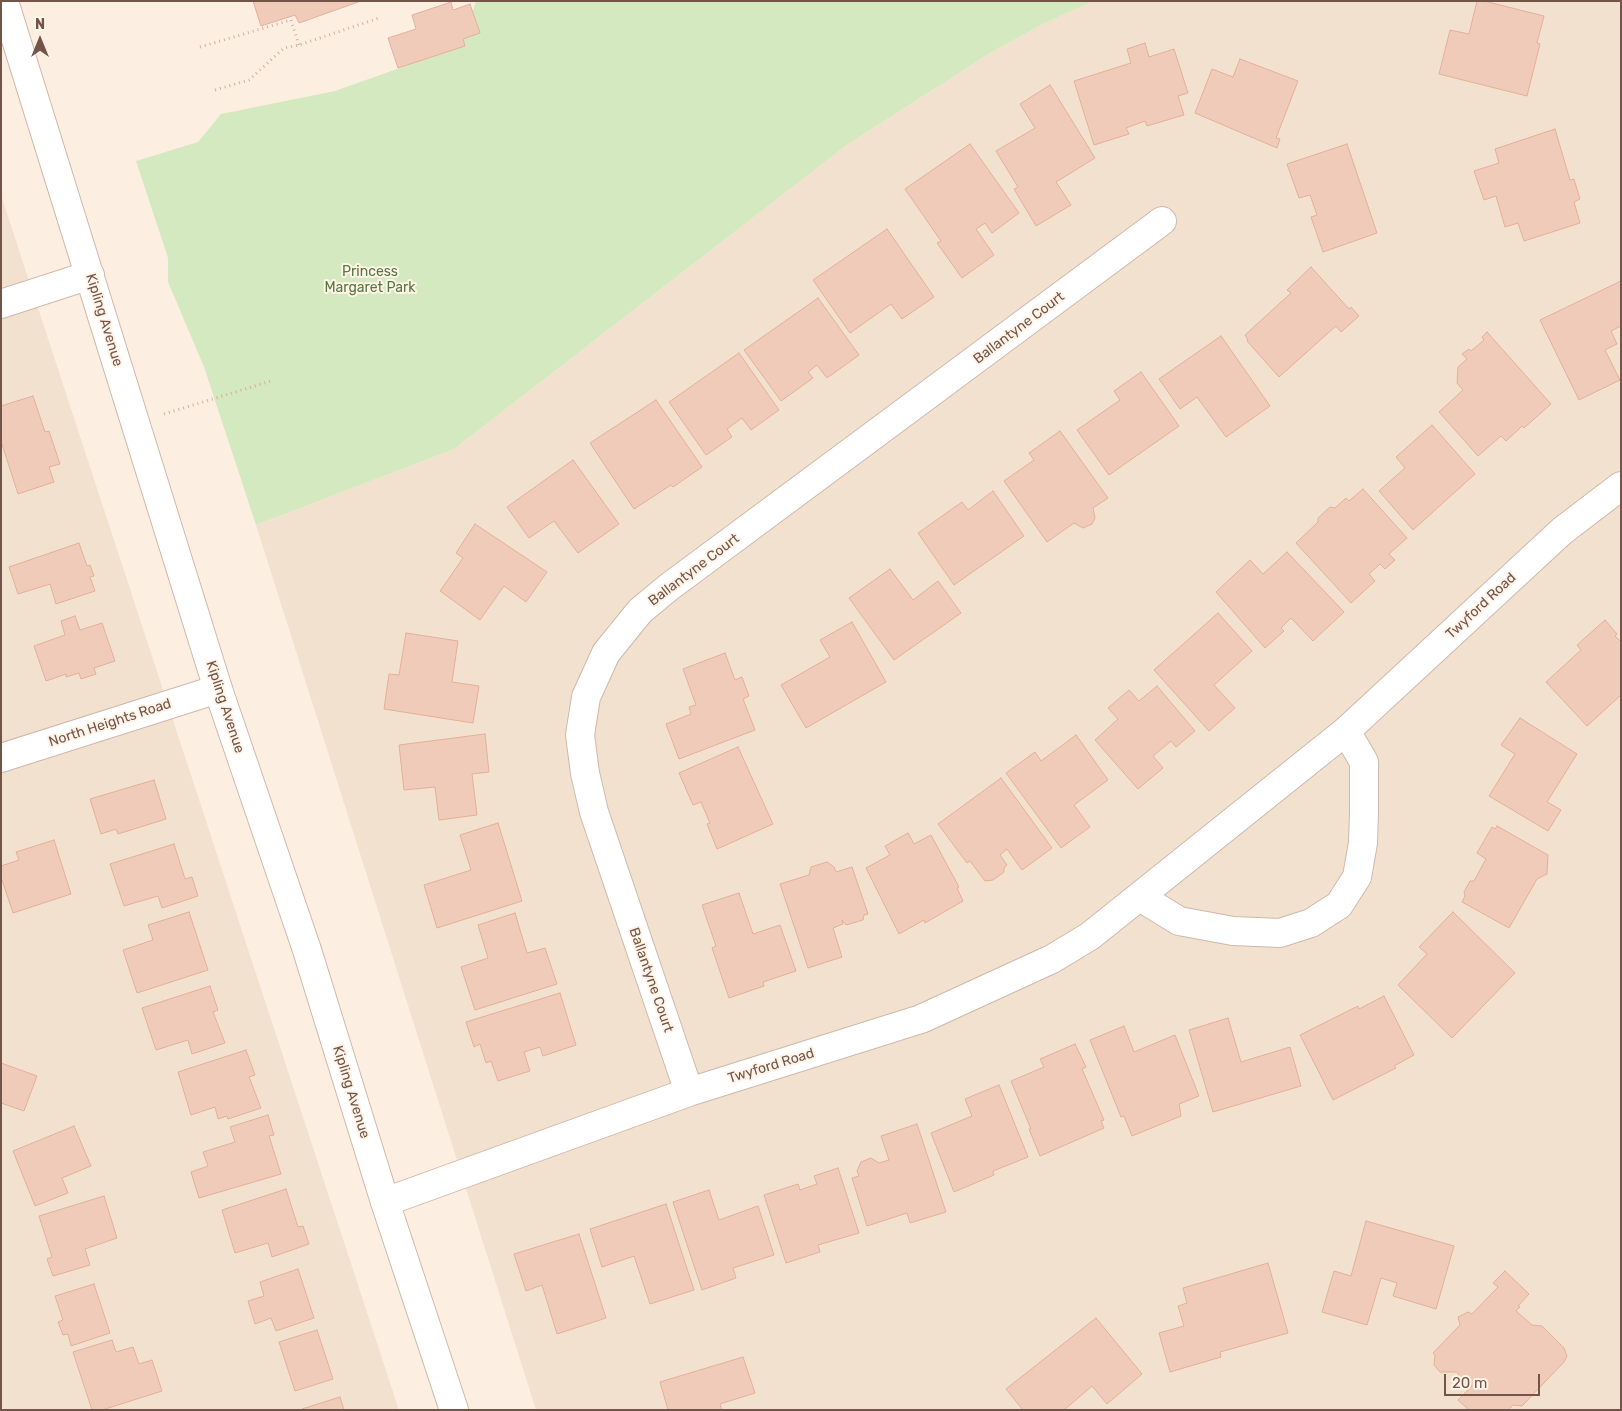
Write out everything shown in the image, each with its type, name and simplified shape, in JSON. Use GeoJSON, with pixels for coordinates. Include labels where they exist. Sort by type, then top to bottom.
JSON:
{"type":"FeatureCollection","features":[{"type":"Feature","properties":{"kind":"street","name":"Kipling Avenue"},"geometry":{"type":"LineString","coordinates":[[4,1],[218,689],[307,950],[385,1202],[454,1410]]}},
{"type":"Feature","properties":{"kind":"street","name":"Ballantyne Court"},"geometry":{"type":"LineString","coordinates":[[689,1092],[594,812],[585,773],[580,735],[586,697],[606,653],[640,611],[669,587],[1162,221]]}},
{"type":"Feature","properties":{"kind":"street"},"geometry":{"type":"LineString","coordinates":[[1,304],[90,275]]}},
{"type":"Feature","properties":{"kind":"street","name":"Twyford Road"},"geometry":{"type":"LineString","coordinates":[[385,1202],[689,1092],[921,1019],[1052,959],[1090,936],[1346,731],[1562,531],[1621,486]]}},
{"type":"Feature","properties":{"kind":"street","name":"North Heights Road"},"geometry":{"type":"LineString","coordinates":[[1,758],[218,689]]}},
{"type":"Feature","properties":{"kind":"street"},"geometry":{"type":"LineString","coordinates":[[1140,897],[1179,921],[1242,931],[1280,933],[1312,923],[1339,905],[1357,877],[1364,813],[1364,762],[1346,731]]}},
{"type":"Feature","properties":{"kind":"path"},"geometry":{"type":"LineString","coordinates":[[215,90],[249,80],[284,48],[379,18]]}},
{"type":"Feature","properties":{"kind":"path"},"geometry":{"type":"LineString","coordinates":[[200,47],[291,20],[298,45]]}},
{"type":"Feature","properties":{"kind":"path"},"geometry":{"type":"LineString","coordinates":[[136,423],[271,381]]}},
{"type":"Feature","properties":{"kind":"shaded area"},"geometry":{"type":"Polygon","coordinates":[[[1094,1],[1621,1],[1621,1410],[536,1410],[256,525],[454,449],[848,144],[995,50],[1043,24],[1094,1]]]}},
{"type":"Feature","properties":{"kind":"shaded area"},"geometry":{"type":"Polygon","coordinates":[[[1,195],[399,1410],[1,1410],[1,195]]]}},
{"type":"Feature","properties":{"kind":"green space","name":"Princess Margaret Park"},"geometry":{"type":"Polygon","coordinates":[[[476,1],[1094,1],[1043,24],[995,50],[848,144],[454,449],[256,525],[204,367],[168,282],[168,258],[136,161],[198,142],[221,114],[335,91],[462,46],[476,1]]]}},
{"type":"Feature","properties":{"kind":"building"},"geometry":{"type":"Polygon","coordinates":[[[253,1],[361,1],[299,23],[295,15],[261,26],[253,1]]]}},
{"type":"Feature","properties":{"kind":"building"},"geometry":{"type":"Polygon","coordinates":[[[1477,1],[1484,1],[1544,16],[1537,43],[1540,44],[1527,96],[1439,74],[1450,30],[1469,34],[1477,1]]]}},
{"type":"Feature","properties":{"kind":"building"},"geometry":{"type":"Polygon","coordinates":[[[451,2],[453,10],[470,4],[480,33],[463,39],[465,46],[398,68],[388,38],[416,29],[412,15],[451,2]]]}},
{"type":"Feature","properties":{"kind":"building"},"geometry":{"type":"Polygon","coordinates":[[[1145,43],[1149,57],[1174,49],[1188,93],[1178,96],[1184,115],[1147,126],[1145,121],[1126,128],[1129,134],[1094,145],[1074,81],[1131,63],[1127,49],[1145,43]]]}},
{"type":"Feature","properties":{"kind":"building"},"geometry":{"type":"Polygon","coordinates":[[[1240,59],[1298,81],[1276,138],[1280,139],[1277,148],[1195,113],[1212,69],[1233,77],[1240,59]]]}},
{"type":"Feature","properties":{"kind":"building"},"geometry":{"type":"Polygon","coordinates":[[[1050,85],[1095,158],[1056,182],[1071,205],[1036,226],[1014,189],[1018,187],[996,151],[1035,128],[1020,104],[1050,85]]]}},
{"type":"Feature","properties":{"kind":"building"},"geometry":{"type":"Polygon","coordinates":[[[1555,129],[1570,180],[1574,179],[1580,199],[1574,202],[1580,223],[1524,241],[1518,223],[1505,227],[1496,196],[1484,200],[1474,171],[1499,163],[1495,149],[1555,129]]]}},
{"type":"Feature","properties":{"kind":"building"},"geometry":{"type":"Polygon","coordinates":[[[970,144],[1019,213],[992,233],[985,223],[976,229],[994,255],[962,278],[937,243],[941,241],[905,189],[970,144]]]}},
{"type":"Feature","properties":{"kind":"building"},"geometry":{"type":"Polygon","coordinates":[[[1347,144],[1377,233],[1323,252],[1311,217],[1317,215],[1310,195],[1299,198],[1287,164],[1347,144]]]}},
{"type":"Feature","properties":{"kind":"building"},"geometry":{"type":"Polygon","coordinates":[[[887,229],[934,297],[902,319],[891,304],[850,333],[813,280],[887,229]]]}},
{"type":"Feature","properties":{"kind":"building"},"geometry":{"type":"Polygon","coordinates":[[[1311,267],[1349,309],[1351,307],[1359,316],[1341,332],[1336,326],[1279,377],[1247,341],[1245,335],[1291,293],[1287,290],[1311,267]]]}},
{"type":"Feature","properties":{"kind":"building"},"geometry":{"type":"Polygon","coordinates":[[[1621,281],[1621,326],[1611,331],[1617,344],[1605,350],[1620,380],[1579,400],[1540,320],[1621,281]]]}},
{"type":"Feature","properties":{"kind":"building"},"geometry":{"type":"Polygon","coordinates":[[[818,298],[859,355],[827,378],[817,365],[808,372],[813,378],[781,401],[744,350],[818,298]]]}},
{"type":"Feature","properties":{"kind":"building"},"geometry":{"type":"Polygon","coordinates":[[[1487,332],[1551,404],[1506,441],[1501,436],[1478,456],[1439,412],[1463,390],[1457,383],[1458,367],[1467,359],[1462,354],[1469,349],[1471,351],[1484,340],[1482,337],[1487,332]]]}},
{"type":"Feature","properties":{"kind":"building"},"geometry":{"type":"Polygon","coordinates":[[[1221,336],[1270,406],[1226,437],[1197,397],[1180,409],[1159,379],[1221,336]]]}},
{"type":"Feature","properties":{"kind":"building"},"geometry":{"type":"Polygon","coordinates":[[[739,353],[779,410],[751,430],[742,418],[727,429],[732,437],[706,455],[669,402],[739,353]]]}},
{"type":"Feature","properties":{"kind":"building"},"geometry":{"type":"Polygon","coordinates":[[[1141,372],[1179,426],[1109,475],[1077,430],[1120,400],[1114,391],[1141,372]]]}},
{"type":"Feature","properties":{"kind":"building"},"geometry":{"type":"Polygon","coordinates":[[[33,396],[45,432],[49,431],[60,464],[49,467],[54,482],[18,494],[1,441],[1,406],[33,396]]]}},
{"type":"Feature","properties":{"kind":"building"},"geometry":{"type":"Polygon","coordinates":[[[656,400],[702,467],[673,487],[671,485],[634,509],[590,443],[656,400]]]}},
{"type":"Feature","properties":{"kind":"building"},"geometry":{"type":"Polygon","coordinates":[[[1432,425],[1475,474],[1413,530],[1379,491],[1405,468],[1396,457],[1432,425]]]}},
{"type":"Feature","properties":{"kind":"building"},"geometry":{"type":"Polygon","coordinates":[[[1060,431],[1108,498],[1093,508],[1095,518],[1092,524],[1083,528],[1074,523],[1047,542],[1004,481],[1034,460],[1029,453],[1060,431]]]}},
{"type":"Feature","properties":{"kind":"building"},"geometry":{"type":"Polygon","coordinates":[[[573,460],[619,524],[578,553],[554,521],[529,538],[507,507],[573,460]]]}},
{"type":"Feature","properties":{"kind":"building"},"geometry":{"type":"Polygon","coordinates":[[[1363,489],[1407,538],[1389,554],[1395,560],[1385,569],[1380,564],[1369,574],[1375,581],[1351,603],[1296,543],[1318,522],[1318,518],[1330,507],[1335,508],[1346,498],[1349,501],[1363,489]]]}},
{"type":"Feature","properties":{"kind":"building"},"geometry":{"type":"Polygon","coordinates":[[[993,491],[1024,536],[954,585],[918,533],[962,502],[968,510],[993,491]]]}},
{"type":"Feature","properties":{"kind":"building"},"geometry":{"type":"Polygon","coordinates":[[[475,524],[547,572],[526,602],[504,586],[480,620],[440,591],[463,558],[456,553],[475,524]]]}},
{"type":"Feature","properties":{"kind":"building"},"geometry":{"type":"Polygon","coordinates":[[[79,543],[87,566],[90,565],[94,576],[90,577],[95,591],[56,604],[50,584],[18,594],[9,567],[79,543]]]}},
{"type":"Feature","properties":{"kind":"building"},"geometry":{"type":"Polygon","coordinates":[[[1287,552],[1344,612],[1313,641],[1291,618],[1281,628],[1284,631],[1265,648],[1216,592],[1250,560],[1263,574],[1287,552]]]}},
{"type":"Feature","properties":{"kind":"building"},"geometry":{"type":"Polygon","coordinates":[[[890,569],[913,600],[938,581],[961,613],[894,660],[849,598],[890,569]]]}},
{"type":"Feature","properties":{"kind":"building"},"geometry":{"type":"Polygon","coordinates":[[[1218,613],[1252,651],[1214,685],[1235,708],[1209,731],[1154,670],[1218,613]]]}},
{"type":"Feature","properties":{"kind":"building"},"geometry":{"type":"Polygon","coordinates":[[[75,616],[80,630],[102,623],[115,661],[94,668],[96,674],[81,679],[79,673],[66,677],[66,674],[46,681],[34,646],[65,635],[61,621],[75,616]]]}},
{"type":"Feature","properties":{"kind":"building"},"geometry":{"type":"Polygon","coordinates":[[[1605,620],[1621,642],[1621,695],[1587,726],[1546,682],[1581,650],[1577,645],[1605,620]]]}},
{"type":"Feature","properties":{"kind":"building"},"geometry":{"type":"Polygon","coordinates":[[[852,622],[886,682],[806,728],[781,685],[830,657],[820,640],[852,622]]]}},
{"type":"Feature","properties":{"kind":"building"},"geometry":{"type":"Polygon","coordinates":[[[406,633],[458,641],[452,682],[479,686],[473,723],[384,709],[389,674],[399,675],[406,633]]]}},
{"type":"Feature","properties":{"kind":"building"},"geometry":{"type":"Polygon","coordinates":[[[725,653],[735,680],[742,677],[749,696],[743,699],[755,730],[679,759],[666,724],[691,714],[689,707],[696,705],[683,669],[725,653]]]}},
{"type":"Feature","properties":{"kind":"building"},"geometry":{"type":"Polygon","coordinates":[[[1157,686],[1195,731],[1176,747],[1171,741],[1153,756],[1163,768],[1138,789],[1095,740],[1118,719],[1108,708],[1129,690],[1139,701],[1157,686]]]}},
{"type":"Feature","properties":{"kind":"building"},"geometry":{"type":"Polygon","coordinates":[[[1520,718],[1577,754],[1547,802],[1561,810],[1548,831],[1489,796],[1515,754],[1501,745],[1520,718]]]}},
{"type":"Feature","properties":{"kind":"building"},"geometry":{"type":"Polygon","coordinates":[[[485,734],[489,772],[472,774],[477,815],[439,820],[435,787],[404,790],[399,745],[485,734]]]}},
{"type":"Feature","properties":{"kind":"building"},"geometry":{"type":"Polygon","coordinates":[[[1076,735],[1108,780],[1074,805],[1090,827],[1061,848],[1006,773],[1035,752],[1041,761],[1076,735]]]}},
{"type":"Feature","properties":{"kind":"building"},"geometry":{"type":"Polygon","coordinates":[[[738,747],[773,824],[717,849],[707,824],[710,823],[701,802],[693,805],[679,773],[738,747]]]}},
{"type":"Feature","properties":{"kind":"building"},"geometry":{"type":"Polygon","coordinates":[[[1001,778],[1052,848],[1022,870],[1007,849],[1000,855],[1007,865],[1004,868],[1004,872],[993,880],[985,881],[970,861],[967,863],[938,824],[1001,778]]]}},
{"type":"Feature","properties":{"kind":"building"},"geometry":{"type":"Polygon","coordinates":[[[154,780],[166,819],[118,834],[116,829],[101,834],[90,799],[154,780]]]}},
{"type":"Feature","properties":{"kind":"building"},"geometry":{"type":"Polygon","coordinates":[[[498,823],[522,901],[437,928],[424,885],[471,870],[460,835],[498,823]]]}},
{"type":"Feature","properties":{"kind":"building"},"geometry":{"type":"Polygon","coordinates":[[[1497,826],[1548,855],[1547,874],[1537,879],[1509,928],[1462,902],[1465,896],[1464,892],[1470,881],[1474,881],[1486,859],[1477,853],[1492,827],[1495,829],[1497,826]]]}},
{"type":"Feature","properties":{"kind":"building"},"geometry":{"type":"Polygon","coordinates":[[[908,833],[914,844],[931,835],[959,887],[957,888],[963,901],[925,923],[924,920],[899,934],[866,868],[890,855],[885,846],[908,833]]]}},
{"type":"Feature","properties":{"kind":"building"},"geometry":{"type":"Polygon","coordinates":[[[54,840],[71,894],[13,913],[1,877],[1,866],[19,860],[16,852],[54,840]]]}},
{"type":"Feature","properties":{"kind":"building"},"geometry":{"type":"Polygon","coordinates":[[[174,844],[185,879],[192,877],[198,896],[162,908],[158,896],[124,906],[110,864],[174,844]]]}},
{"type":"Feature","properties":{"kind":"building"},"geometry":{"type":"Polygon","coordinates":[[[827,862],[834,867],[836,872],[852,867],[868,914],[864,915],[863,920],[846,925],[842,920],[843,924],[833,928],[842,957],[808,968],[780,884],[809,875],[811,867],[827,862]]]}},
{"type":"Feature","properties":{"kind":"building"},"geometry":{"type":"Polygon","coordinates":[[[739,893],[753,934],[780,925],[796,971],[763,982],[764,986],[729,998],[712,948],[716,946],[702,905],[739,893]]]}},
{"type":"Feature","properties":{"kind":"building"},"geometry":{"type":"Polygon","coordinates":[[[189,912],[208,970],[137,993],[123,950],[153,940],[148,925],[189,912]]]}},
{"type":"Feature","properties":{"kind":"building"},"geometry":{"type":"Polygon","coordinates":[[[1453,912],[1515,973],[1452,1038],[1398,985],[1427,954],[1419,947],[1453,912]]]}},
{"type":"Feature","properties":{"kind":"building"},"geometry":{"type":"Polygon","coordinates":[[[515,913],[527,953],[545,948],[557,984],[475,1010],[461,967],[488,958],[478,925],[515,913]]]}},
{"type":"Feature","properties":{"kind":"building"},"geometry":{"type":"Polygon","coordinates":[[[210,986],[218,1010],[213,1012],[225,1043],[192,1054],[188,1040],[156,1050],[142,1008],[210,986]]]}},
{"type":"Feature","properties":{"kind":"building"},"geometry":{"type":"Polygon","coordinates":[[[560,993],[576,1045],[543,1056],[540,1047],[524,1052],[530,1071],[498,1081],[491,1061],[486,1063],[480,1044],[474,1047],[466,1022],[560,993]]]}},
{"type":"Feature","properties":{"kind":"building"},"geometry":{"type":"Polygon","coordinates":[[[1384,996],[1414,1055],[1394,1066],[1396,1068],[1333,1100],[1300,1035],[1358,1006],[1359,1009],[1384,996]]]}},
{"type":"Feature","properties":{"kind":"building"},"geometry":{"type":"Polygon","coordinates":[[[1228,1018],[1241,1062],[1290,1047],[1301,1086],[1213,1112],[1189,1030],[1228,1018]]]}},
{"type":"Feature","properties":{"kind":"building"},"geometry":{"type":"Polygon","coordinates":[[[1124,1026],[1134,1052],[1175,1035],[1199,1096],[1179,1104],[1181,1116],[1132,1136],[1124,1116],[1121,1117],[1090,1040],[1124,1026]]]}},
{"type":"Feature","properties":{"kind":"building"},"geometry":{"type":"Polygon","coordinates":[[[1075,1044],[1086,1067],[1082,1069],[1104,1120],[1101,1121],[1104,1128],[1040,1156],[1011,1081],[1044,1067],[1040,1059],[1075,1044]]]}},
{"type":"Feature","properties":{"kind":"building"},"geometry":{"type":"Polygon","coordinates":[[[246,1050],[255,1075],[249,1077],[261,1108],[228,1119],[227,1116],[218,1119],[215,1107],[191,1115],[178,1072],[246,1050]]]}},
{"type":"Feature","properties":{"kind":"building"},"geometry":{"type":"Polygon","coordinates":[[[1,1063],[37,1076],[24,1111],[1,1103],[1,1063]]]}},
{"type":"Feature","properties":{"kind":"building"},"geometry":{"type":"Polygon","coordinates":[[[999,1085],[1028,1157],[993,1171],[994,1175],[954,1192],[931,1133],[972,1116],[965,1099],[999,1085]]]}},
{"type":"Feature","properties":{"kind":"building"},"geometry":{"type":"Polygon","coordinates":[[[268,1115],[274,1135],[269,1136],[281,1174],[199,1198],[191,1172],[208,1166],[203,1152],[235,1142],[230,1127],[268,1115]]]}},
{"type":"Feature","properties":{"kind":"building"},"geometry":{"type":"Polygon","coordinates":[[[917,1124],[946,1212],[910,1223],[907,1213],[867,1226],[852,1178],[859,1176],[857,1171],[861,1162],[871,1158],[879,1163],[889,1160],[881,1136],[917,1124]]]}},
{"type":"Feature","properties":{"kind":"building"},"geometry":{"type":"Polygon","coordinates":[[[74,1126],[91,1166],[62,1178],[68,1193],[35,1206],[13,1151],[74,1126]]]}},
{"type":"Feature","properties":{"kind":"building"},"geometry":{"type":"Polygon","coordinates":[[[838,1168],[859,1233],[818,1245],[820,1252],[786,1263],[764,1195],[798,1184],[800,1190],[817,1184],[814,1176],[838,1168]]]}},
{"type":"Feature","properties":{"kind":"building"},"geometry":{"type":"Polygon","coordinates":[[[286,1189],[298,1227],[303,1226],[309,1244],[272,1257],[268,1243],[235,1253],[222,1210],[286,1189]]]}},
{"type":"Feature","properties":{"kind":"building"},"geometry":{"type":"Polygon","coordinates":[[[709,1190],[719,1220],[758,1206],[774,1255],[733,1268],[736,1278],[702,1290],[673,1202],[709,1190]]]}},
{"type":"Feature","properties":{"kind":"building"},"geometry":{"type":"Polygon","coordinates":[[[104,1196],[117,1238],[85,1249],[90,1265],[53,1276],[47,1259],[52,1257],[39,1216],[104,1196]]]}},
{"type":"Feature","properties":{"kind":"building"},"geometry":{"type":"Polygon","coordinates":[[[666,1204],[694,1290],[650,1304],[634,1256],[602,1267],[590,1229],[666,1204]]]}},
{"type":"Feature","properties":{"kind":"building"},"geometry":{"type":"Polygon","coordinates":[[[1366,1221],[1454,1246],[1436,1309],[1393,1296],[1397,1283],[1381,1278],[1367,1325],[1322,1312],[1334,1271],[1351,1276],[1366,1221]]]}},
{"type":"Feature","properties":{"kind":"building"},"geometry":{"type":"Polygon","coordinates":[[[579,1234],[606,1318],[557,1334],[542,1285],[526,1291],[514,1254],[579,1234]]]}},
{"type":"Feature","properties":{"kind":"building"},"geometry":{"type":"Polygon","coordinates":[[[1268,1263],[1288,1333],[1220,1352],[1221,1357],[1170,1372],[1159,1333],[1184,1326],[1178,1306],[1187,1303],[1183,1288],[1268,1263]]]}},
{"type":"Feature","properties":{"kind":"building"},"geometry":{"type":"Polygon","coordinates":[[[298,1269],[314,1318],[276,1331],[271,1318],[255,1324],[248,1301],[264,1296],[260,1282],[298,1269]]]}},
{"type":"Feature","properties":{"kind":"building"},"geometry":{"type":"Polygon","coordinates":[[[1505,1271],[1529,1294],[1516,1311],[1532,1325],[1542,1326],[1564,1348],[1567,1356],[1564,1362],[1522,1406],[1513,1405],[1508,1410],[1469,1410],[1458,1400],[1472,1386],[1470,1384],[1467,1388],[1456,1378],[1459,1375],[1457,1372],[1440,1372],[1434,1365],[1435,1355],[1433,1353],[1460,1325],[1458,1317],[1468,1312],[1472,1314],[1498,1287],[1493,1283],[1505,1271]]]}},
{"type":"Feature","properties":{"kind":"building"},"geometry":{"type":"Polygon","coordinates":[[[94,1284],[110,1333],[71,1346],[68,1334],[63,1335],[58,1322],[63,1320],[55,1296],[94,1284]]]}},
{"type":"Feature","properties":{"kind":"building"},"geometry":{"type":"Polygon","coordinates":[[[1096,1318],[1142,1374],[1107,1404],[1092,1386],[1064,1410],[1023,1410],[1006,1389],[1096,1318]]]}},
{"type":"Feature","properties":{"kind":"building"},"geometry":{"type":"Polygon","coordinates":[[[317,1330],[333,1379],[295,1391],[279,1342],[317,1330]]]}},
{"type":"Feature","properties":{"kind":"building"},"geometry":{"type":"Polygon","coordinates":[[[112,1340],[116,1352],[133,1347],[139,1364],[152,1360],[162,1391],[102,1410],[92,1410],[73,1352],[112,1340]]]}},
{"type":"Feature","properties":{"kind":"building"},"geometry":{"type":"Polygon","coordinates":[[[743,1357],[755,1393],[720,1404],[722,1410],[668,1410],[660,1382],[743,1357]]]}},
{"type":"Feature","properties":{"kind":"building"},"geometry":{"type":"Polygon","coordinates":[[[340,1397],[344,1410],[302,1410],[302,1409],[340,1397]]]}}]}
